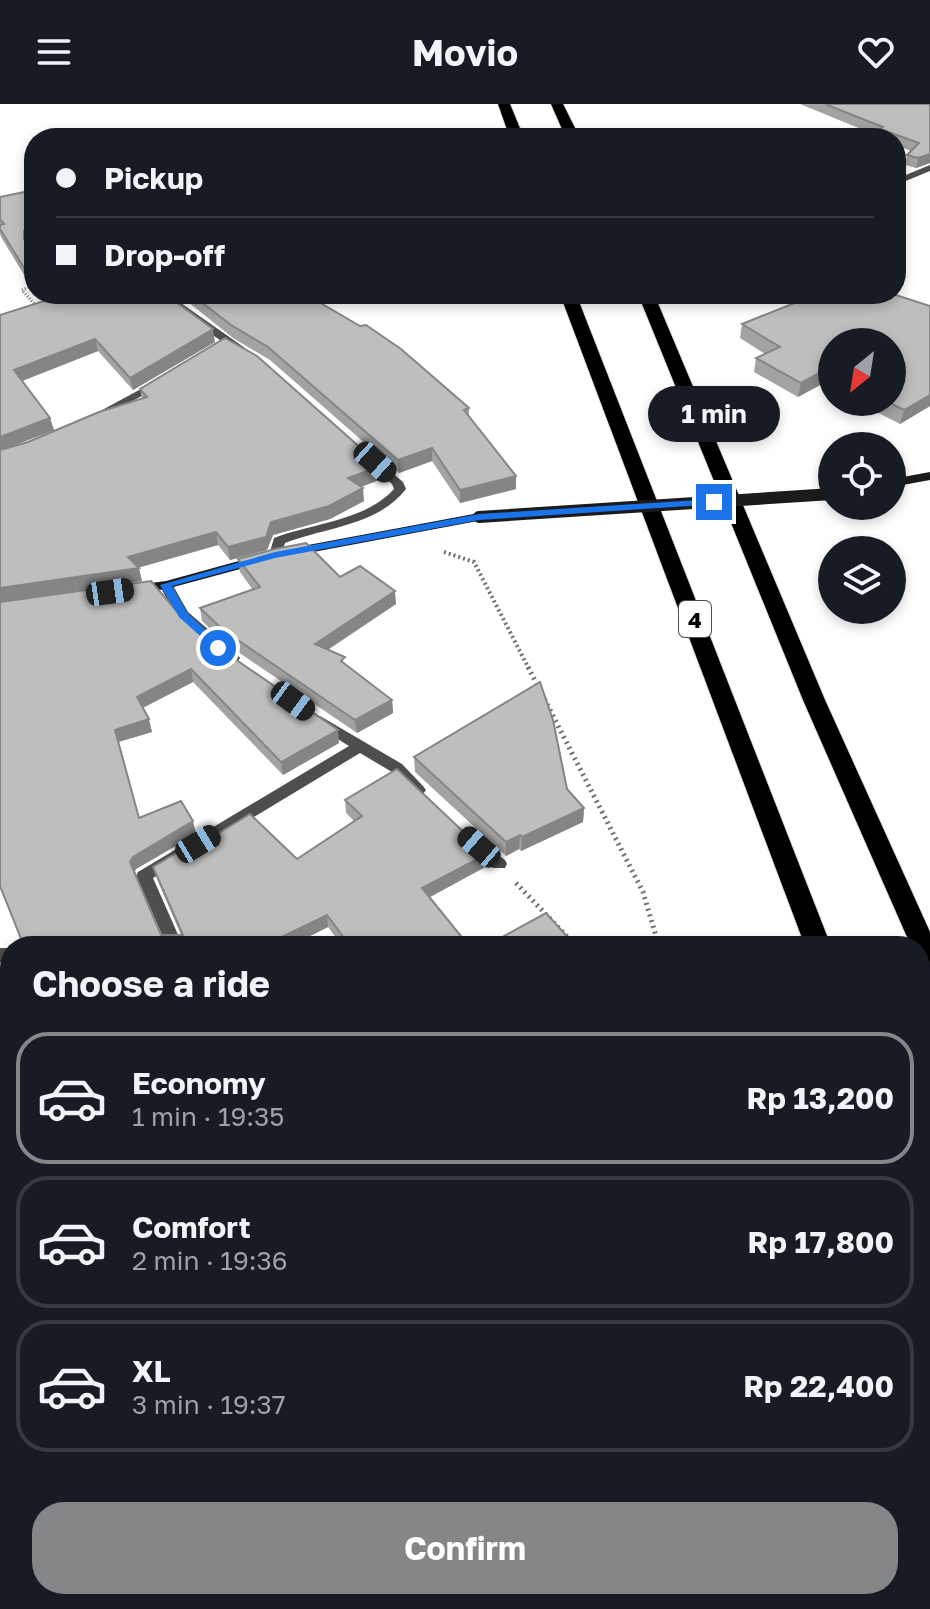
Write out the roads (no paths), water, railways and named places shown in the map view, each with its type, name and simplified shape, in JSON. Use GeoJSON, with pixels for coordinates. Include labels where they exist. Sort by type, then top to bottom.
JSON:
{"type":"FeatureCollection","features":[{"type":"Feature","properties":{"kind":"highway"},"geometry":{"type":"LineString","coordinates":[[504,104],[513,128]]}},
{"type":"Feature","properties":{"kind":"highway"},"geometry":{"type":"LineString","coordinates":[[557,104],[568,128]]}},
{"type":"Feature","properties":{"kind":"highway","name":"4"},"geometry":{"type":"LineString","coordinates":[[572,304],[814,936]]}},
{"type":"Feature","properties":{"kind":"highway"},"geometry":{"type":"LineString","coordinates":[[650,304],[814,700],[919,936]]}},
{"type":"Feature","properties":{"kind":"street"},"geometry":{"type":"LineString","coordinates":[[906,178],[930,168]]}},
{"type":"Feature","properties":{"kind":"street"},"geometry":{"type":"LineString","coordinates":[[175,304],[252,357]]}},
{"type":"Feature","properties":{"kind":"street"},"geometry":{"type":"LineString","coordinates":[[215,350],[227,342]]}},
{"type":"Feature","properties":{"kind":"street"},"geometry":{"type":"LineString","coordinates":[[86,422],[164,382]]}},
{"type":"Feature","properties":{"kind":"street"},"geometry":{"type":"LineString","coordinates":[[275,555],[279,541],[299,531],[336,523],[392,501],[400,489],[397,482],[353,442]]}},
{"type":"Feature","properties":{"kind":"street"},"geometry":{"type":"LineString","coordinates":[[906,480],[930,476]]}},
{"type":"Feature","properties":{"kind":"street"},"geometry":{"type":"LineString","coordinates":[[120,591],[166,585],[275,555],[479,517],[818,495]]}},
{"type":"Feature","properties":{"kind":"street"},"geometry":{"type":"LineString","coordinates":[[166,585],[183,615],[218,648],[241,664]]}},
{"type":"Feature","properties":{"kind":"street"},"geometry":{"type":"LineString","coordinates":[[307,711],[397,768],[428,799]]}},
{"type":"Feature","properties":{"kind":"street"},"geometry":{"type":"LineString","coordinates":[[171,936],[144,876],[360,746]]}},
{"type":"Feature","properties":{"kind":"street"},"geometry":{"type":"LineString","coordinates":[[459,829],[499,864]]}}]}
